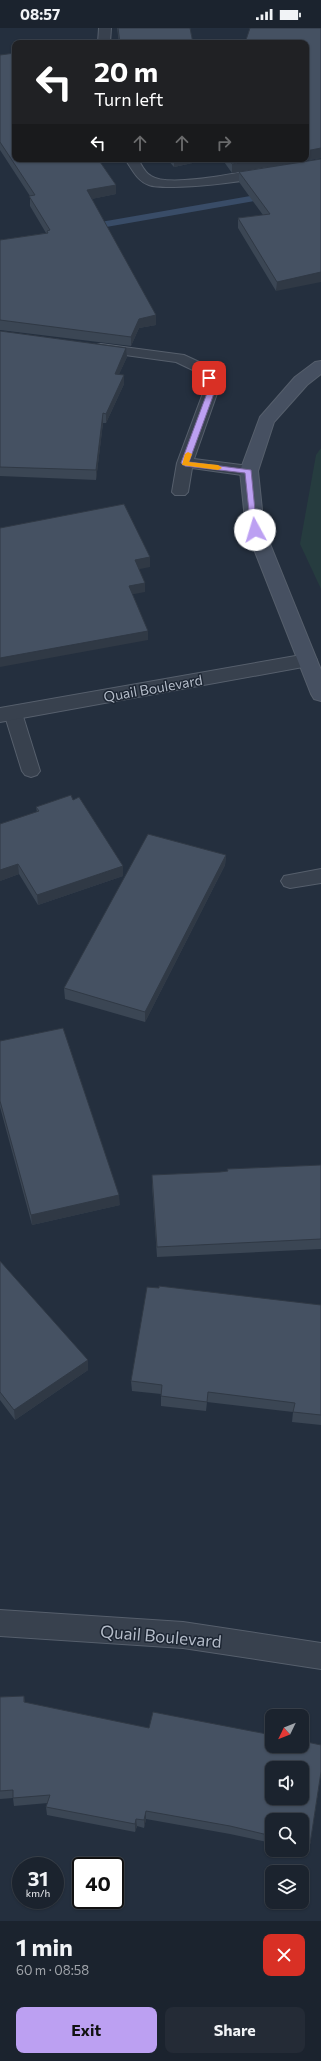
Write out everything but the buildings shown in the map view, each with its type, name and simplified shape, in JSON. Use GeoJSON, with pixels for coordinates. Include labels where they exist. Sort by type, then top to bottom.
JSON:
{"type":"FeatureCollection","features":[{"type":"Feature","properties":{"kind":"street"},"geometry":{"type":"LineString","coordinates":[[321,366],[301,382],[266,422],[249,471],[255,530],[321,694]]}},
{"type":"Feature","properties":{"kind":"street","name":"Quail Boulevard"},"geometry":{"type":"LineString","coordinates":[[6,714],[307,660]]}},
{"type":"Feature","properties":{"kind":"street","name":"Quail Boulevard"},"geometry":{"type":"LineString","coordinates":[[0,1623],[183,1635],[321,1656]]}},
{"type":"Feature","properties":{"kind":"lane"},"geometry":{"type":"LineString","coordinates":[[104,40],[105,28]]}},
{"type":"Feature","properties":{"kind":"lane"},"geometry":{"type":"LineString","coordinates":[[133,162],[147,180],[164,184],[194,183],[276,170]]}},
{"type":"Feature","properties":{"kind":"lane"},"geometry":{"type":"LineString","coordinates":[[86,346],[179,358],[205,370],[213,385],[185,463],[180,492]]}},
{"type":"Feature","properties":{"kind":"lane"},"geometry":{"type":"LineString","coordinates":[[185,463],[249,471]]}},
{"type":"Feature","properties":{"kind":"lane"},"geometry":{"type":"LineString","coordinates":[[6,714],[31,771]]}},
{"type":"Feature","properties":{"kind":"lane"},"geometry":{"type":"LineString","coordinates":[[290,881],[321,876]]}},
{"type":"Feature","properties":{"kind":"green space"},"geometry":{"type":"Polygon","coordinates":[[[321,448],[321,589],[300,544],[316,455],[321,448]]]}},
{"type":"Feature","properties":{"kind":"waterway"},"geometry":{"type":"LineString","coordinates":[[89,227],[268,196]]}},
{"type":"Feature","properties":{"kind":"slow traffic"},"geometry":{"type":"LineString","coordinates":[[188,454],[185,463],[218,468]]}},
{"type":"Feature","properties":{"kind":"route"},"geometry":{"type":"LineString","coordinates":[[209,378],[213,385],[185,463],[249,471],[255,530]]}}]}
